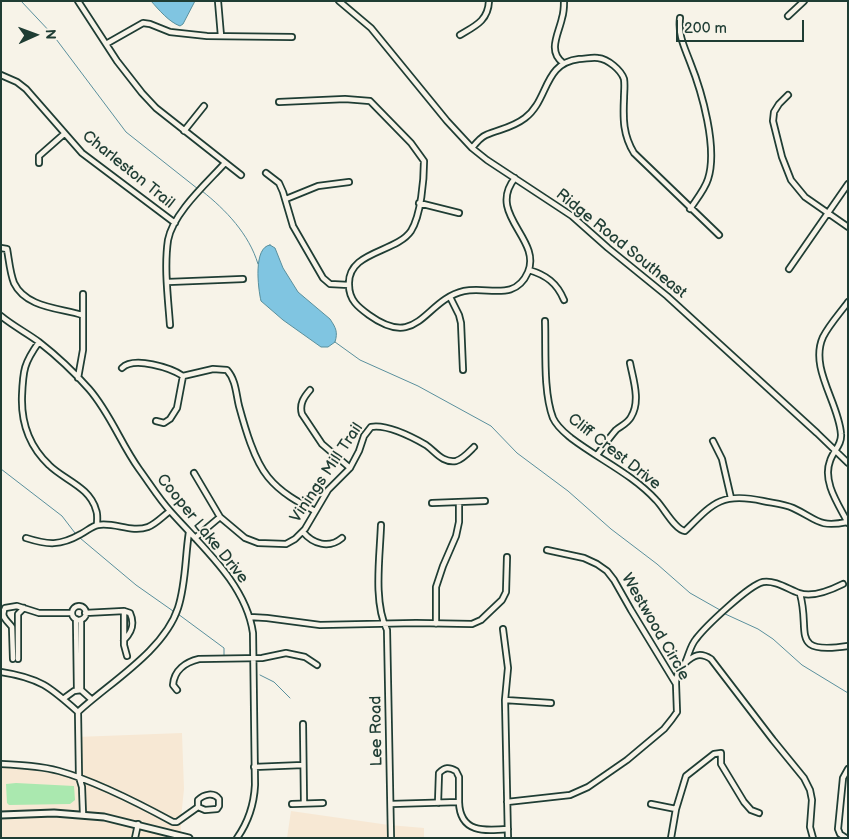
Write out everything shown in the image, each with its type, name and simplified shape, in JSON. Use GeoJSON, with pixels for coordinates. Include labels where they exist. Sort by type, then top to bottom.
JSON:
{"type":"FeatureCollection","features":[{"type":"Feature","properties":{"kind":"main road"},"geometry":{"type":"LineString","coordinates":[[1,815],[83,814],[113,818],[189,838]]}},
{"type":"Feature","properties":{"kind":"street"},"geometry":{"type":"LineString","coordinates":[[78,1],[117,61],[156,108],[241,175]]}},
{"type":"Feature","properties":{"kind":"street"},"geometry":{"type":"LineString","coordinates":[[218,1],[221,36]]}},
{"type":"Feature","properties":{"kind":"street","name":"Ridge Road Southeast"},"geometry":{"type":"LineString","coordinates":[[339,1],[371,28],[447,121],[472,148],[572,216],[658,288],[848,463]]}},
{"type":"Feature","properties":{"kind":"street"},"geometry":{"type":"LineString","coordinates":[[460,35],[477,26],[486,17],[489,1]]}},
{"type":"Feature","properties":{"kind":"street"},"geometry":{"type":"LineString","coordinates":[[563,63],[557,59],[554,51],[555,41],[563,16],[564,1]]}},
{"type":"Feature","properties":{"kind":"street"},"geometry":{"type":"LineString","coordinates":[[788,16],[804,1]]}},
{"type":"Feature","properties":{"kind":"street"},"geometry":{"type":"LineString","coordinates":[[680,18],[681,42],[698,86],[712,151],[708,181],[690,209]]}},
{"type":"Feature","properties":{"kind":"street"},"geometry":{"type":"LineString","coordinates":[[106,44],[142,24],[150,24],[170,32],[221,36],[292,37]]}},
{"type":"Feature","properties":{"kind":"street"},"geometry":{"type":"LineString","coordinates":[[472,148],[485,135],[509,127],[527,117],[537,104],[550,77],[563,63],[597,57],[603,59],[620,72],[624,80],[623,124],[628,144],[634,154],[719,235]]}},
{"type":"Feature","properties":{"kind":"street","name":"Charleston Trail"},"geometry":{"type":"LineString","coordinates":[[1,75],[17,82],[26,89],[82,153],[175,223]]}},
{"type":"Feature","properties":{"kind":"street"},"geometry":{"type":"LineString","coordinates":[[788,95],[774,112],[773,121],[790,180],[805,197],[848,227]]}},
{"type":"Feature","properties":{"kind":"street"},"geometry":{"type":"LineString","coordinates":[[279,102],[345,99],[370,101],[411,143],[424,161],[419,203],[414,225],[407,236],[357,264],[349,278],[348,285],[351,298],[358,308],[380,323],[392,327],[410,326],[450,296],[472,290],[506,291],[522,281],[529,270],[529,255],[506,205],[506,192],[515,178]]}},
{"type":"Feature","properties":{"kind":"street"},"geometry":{"type":"LineString","coordinates":[[184,131],[204,106]]}},
{"type":"Feature","properties":{"kind":"street"},"geometry":{"type":"LineString","coordinates":[[39,163],[39,156],[64,134]]}},
{"type":"Feature","properties":{"kind":"street"},"geometry":{"type":"LineString","coordinates":[[170,325],[168,239],[183,211],[225,163]]}},
{"type":"Feature","properties":{"kind":"street"},"geometry":{"type":"LineString","coordinates":[[266,173],[279,183],[286,199],[293,226],[323,278],[330,284],[348,285]]}},
{"type":"Feature","properties":{"kind":"street"},"geometry":{"type":"LineString","coordinates":[[286,199],[318,186],[348,182]]}},
{"type":"Feature","properties":{"kind":"street"},"geometry":{"type":"LineString","coordinates":[[789,269],[826,213],[848,184]]}},
{"type":"Feature","properties":{"kind":"street"},"geometry":{"type":"LineString","coordinates":[[419,203],[459,213]]}},
{"type":"Feature","properties":{"kind":"street"},"geometry":{"type":"LineString","coordinates":[[1,248],[7,249],[15,285],[22,293],[38,304],[82,315]]}},
{"type":"Feature","properties":{"kind":"street"},"geometry":{"type":"LineString","coordinates":[[529,270],[547,277],[555,284],[564,300]]}},
{"type":"Feature","properties":{"kind":"street"},"geometry":{"type":"LineString","coordinates":[[168,282],[243,279]]}},
{"type":"Feature","properties":{"kind":"street"},"geometry":{"type":"LineString","coordinates":[[78,378],[82,360],[83,294]]}},
{"type":"Feature","properties":{"kind":"street"},"geometry":{"type":"LineString","coordinates":[[450,296],[461,323],[463,370]]}},
{"type":"Feature","properties":{"kind":"street"},"geometry":{"type":"LineString","coordinates":[[848,302],[823,336],[820,348],[822,372],[841,430],[841,439],[830,460],[828,475],[831,489],[848,522]]}},
{"type":"Feature","properties":{"kind":"street","name":"Cooper Lake Drive"},"geometry":{"type":"LineString","coordinates":[[1,316],[39,342],[68,367],[99,402],[135,463],[170,511],[223,570],[245,605],[250,617],[253,633],[255,780],[249,818],[238,838]]}},
{"type":"Feature","properties":{"kind":"street","name":"Cliff Crest Drive"},"geometry":{"type":"LineString","coordinates":[[545,320],[547,388],[549,406],[554,420],[562,431],[571,438],[636,480],[660,505],[678,529],[685,531],[711,506],[726,498],[754,499],[785,506],[825,524],[848,522]]}},
{"type":"Feature","properties":{"kind":"street"},"geometry":{"type":"LineString","coordinates":[[39,342],[26,361],[23,373],[22,407],[28,436],[37,451],[50,466],[79,487],[89,497],[96,510],[97,525]]}},
{"type":"Feature","properties":{"kind":"street"},"geometry":{"type":"LineString","coordinates":[[597,455],[617,430],[631,418],[634,411],[636,400],[630,362]]}},
{"type":"Feature","properties":{"kind":"street"},"geometry":{"type":"LineString","coordinates":[[122,368],[125,365],[146,363],[177,372],[183,376],[213,368],[227,370],[233,378],[244,424],[267,476],[287,495],[315,511]]}},
{"type":"Feature","properties":{"kind":"street"},"geometry":{"type":"LineString","coordinates":[[156,421],[164,423],[174,413],[183,376]]}},
{"type":"Feature","properties":{"kind":"street"},"geometry":{"type":"LineString","coordinates":[[310,390],[302,401],[300,409],[302,414],[322,444],[350,468]]}},
{"type":"Feature","properties":{"kind":"street","name":"Vinings Mill Trail"},"geometry":{"type":"LineString","coordinates":[[194,473],[220,517],[245,538],[258,543],[286,544],[295,540],[303,532],[328,490],[350,468],[364,436],[374,426],[395,431],[424,444],[449,461],[458,460],[474,447]]}},
{"type":"Feature","properties":{"kind":"street"},"geometry":{"type":"LineString","coordinates":[[713,441],[722,459],[731,498]]}},
{"type":"Feature","properties":{"kind":"street"},"geometry":{"type":"LineString","coordinates":[[432,503],[486,501]]}},
{"type":"Feature","properties":{"kind":"street"},"geometry":{"type":"LineString","coordinates":[[436,624],[436,587],[456,536],[459,522],[458,502]]}},
{"type":"Feature","properties":{"kind":"street"},"geometry":{"type":"LineString","coordinates":[[26,538],[43,544],[54,544],[66,541],[97,525],[112,524],[129,528],[141,528],[153,524],[170,511]]}},
{"type":"Feature","properties":{"kind":"street"},"geometry":{"type":"LineString","coordinates":[[195,538],[220,517]]}},
{"type":"Feature","properties":{"kind":"street","name":"Lee Road"},"geometry":{"type":"LineString","coordinates":[[381,525],[379,585],[381,617],[387,630],[391,838]]}},
{"type":"Feature","properties":{"kind":"street"},"geometry":{"type":"LineString","coordinates":[[83,814],[82,787],[79,778],[78,712],[129,671],[172,622],[178,608],[189,532]]}},
{"type":"Feature","properties":{"kind":"street"},"geometry":{"type":"LineString","coordinates":[[303,532],[312,540],[325,545],[336,543],[342,538]]}},
{"type":"Feature","properties":{"kind":"street","name":"Westwood Circle"},"geometry":{"type":"LineString","coordinates":[[507,802],[570,795],[588,787],[610,774],[672,720],[677,712],[676,684],[607,571],[584,558],[547,550]]}},
{"type":"Feature","properties":{"kind":"street"},"geometry":{"type":"LineString","coordinates":[[250,617],[320,625],[472,624],[481,620],[502,600],[506,592],[508,557]]}},
{"type":"Feature","properties":{"kind":"street"},"geometry":{"type":"LineString","coordinates":[[676,684],[677,675],[685,663],[695,640],[752,587],[762,582],[768,582],[800,594],[821,593],[843,584]]}},
{"type":"Feature","properties":{"kind":"street"},"geometry":{"type":"LineString","coordinates":[[800,594],[804,634],[808,642],[821,649],[848,646]]}},
{"type":"Feature","properties":{"kind":"street"},"geometry":{"type":"LineString","coordinates":[[24,608],[17,617],[15,660],[12,626],[3,619],[3,609],[9,606],[17,606],[24,608],[39,613],[72,613],[78,620],[79,690],[91,700]]}},
{"type":"Feature","properties":{"kind":"street"},"geometry":{"type":"LineString","coordinates":[[72,613],[74,608],[79,606],[83,608],[84,618],[78,620]]}},
{"type":"Feature","properties":{"kind":"street"},"geometry":{"type":"LineString","coordinates":[[85,613],[124,611],[130,613],[132,623],[130,633],[124,640]]}},
{"type":"Feature","properties":{"kind":"street"},"geometry":{"type":"LineString","coordinates":[[124,611],[124,640],[127,656]]}},
{"type":"Feature","properties":{"kind":"street"},"geometry":{"type":"LineString","coordinates":[[504,629],[508,668],[506,700],[508,838]]}},
{"type":"Feature","properties":{"kind":"street"},"geometry":{"type":"LineString","coordinates":[[177,690],[173,685],[173,680],[177,672],[191,661],[200,659],[254,658],[286,653],[305,657],[317,665]]}},
{"type":"Feature","properties":{"kind":"street"},"geometry":{"type":"LineString","coordinates":[[685,663],[693,656],[700,654],[711,658],[804,778],[810,790],[812,800],[810,827],[813,838]]}},
{"type":"Feature","properties":{"kind":"street"},"geometry":{"type":"LineString","coordinates":[[1,672],[37,680],[53,689],[78,712]]}},
{"type":"Feature","properties":{"kind":"street"},"geometry":{"type":"LineString","coordinates":[[63,699],[79,690]]}},
{"type":"Feature","properties":{"kind":"street"},"geometry":{"type":"LineString","coordinates":[[506,700],[552,703]]}},
{"type":"Feature","properties":{"kind":"street"},"geometry":{"type":"LineString","coordinates":[[303,724],[304,803]]}},
{"type":"Feature","properties":{"kind":"street"},"geometry":{"type":"LineString","coordinates":[[672,838],[676,809],[686,776],[714,754],[721,753],[721,764],[744,802],[751,810],[758,813]]}},
{"type":"Feature","properties":{"kind":"street"},"geometry":{"type":"LineString","coordinates":[[1,764],[44,768],[79,778],[173,822],[177,822],[198,807]]}},
{"type":"Feature","properties":{"kind":"street"},"geometry":{"type":"LineString","coordinates":[[254,767],[303,766]]}},
{"type":"Feature","properties":{"kind":"street"},"geometry":{"type":"LineString","coordinates":[[438,803],[439,773],[443,769],[450,768],[456,771],[458,777],[460,813],[468,825],[478,829],[508,829]]}},
{"type":"Feature","properties":{"kind":"street"},"geometry":{"type":"LineString","coordinates":[[846,838],[840,834],[838,829],[843,778],[848,769]]}},
{"type":"Feature","properties":{"kind":"street"},"geometry":{"type":"LineString","coordinates":[[213,795],[219,799],[217,809],[205,810],[198,807],[198,800],[202,796],[213,795]]}},
{"type":"Feature","properties":{"kind":"street"},"geometry":{"type":"LineString","coordinates":[[391,804],[459,802]]}},
{"type":"Feature","properties":{"kind":"street"},"geometry":{"type":"LineString","coordinates":[[292,804],[323,803]]}},
{"type":"Feature","properties":{"kind":"street"},"geometry":{"type":"LineString","coordinates":[[651,804],[676,809]]}},
{"type":"Feature","properties":{"kind":"street"},"geometry":{"type":"LineString","coordinates":[[135,838],[138,824]]}},
{"type":"Feature","properties":{"kind":"shaded area"},"geometry":{"type":"Polygon","coordinates":[[[182,733],[184,789],[181,838],[1,838],[1,766],[50,769],[75,779],[76,737],[182,733]]]}},
{"type":"Feature","properties":{"kind":"shaded area"},"geometry":{"type":"Polygon","coordinates":[[[291,811],[424,828],[424,838],[287,838],[291,811]]]}},
{"type":"Feature","properties":{"kind":"green space"},"geometry":{"type":"Polygon","coordinates":[[[6,784],[74,786],[75,800],[70,804],[9,805],[7,803],[6,784]]]}},
{"type":"Feature","properties":{"kind":"water"},"geometry":{"type":"Polygon","coordinates":[[[151,1],[195,1],[183,24],[180,26],[168,19],[151,1]]]}},
{"type":"Feature","properties":{"kind":"water"},"geometry":{"type":"Polygon","coordinates":[[[270,245],[275,248],[283,268],[298,292],[330,319],[334,325],[336,330],[335,342],[328,347],[321,347],[283,320],[261,301],[258,278],[259,260],[265,247],[270,245]]]}},
{"type":"Feature","properties":{"kind":"waterway"},"geometry":{"type":"LineString","coordinates":[[21,1],[53,35],[126,132],[198,189]]}},
{"type":"Feature","properties":{"kind":"waterway"},"geometry":{"type":"LineString","coordinates":[[202,191],[236,223],[249,243],[258,264]]}},
{"type":"Feature","properties":{"kind":"waterway"},"geometry":{"type":"LineString","coordinates":[[335,342],[360,360],[418,386],[491,426],[517,453],[568,491],[611,529],[657,564],[690,593],[720,610]]}},
{"type":"Feature","properties":{"kind":"waterway"},"geometry":{"type":"LineString","coordinates":[[1,469],[62,516],[75,533]]}},
{"type":"Feature","properties":{"kind":"waterway"},"geometry":{"type":"LineString","coordinates":[[80,538],[136,585],[173,611]]}},
{"type":"Feature","properties":{"kind":"waterway"},"geometry":{"type":"LineString","coordinates":[[723,613],[758,629],[773,639],[802,665],[848,693]]}},
{"type":"Feature","properties":{"kind":"waterway"},"geometry":{"type":"LineString","coordinates":[[178,614],[224,648],[224,656]]}},
{"type":"Feature","properties":{"kind":"waterway"},"geometry":{"type":"LineString","coordinates":[[260,675],[274,682],[290,698]]}}]}
